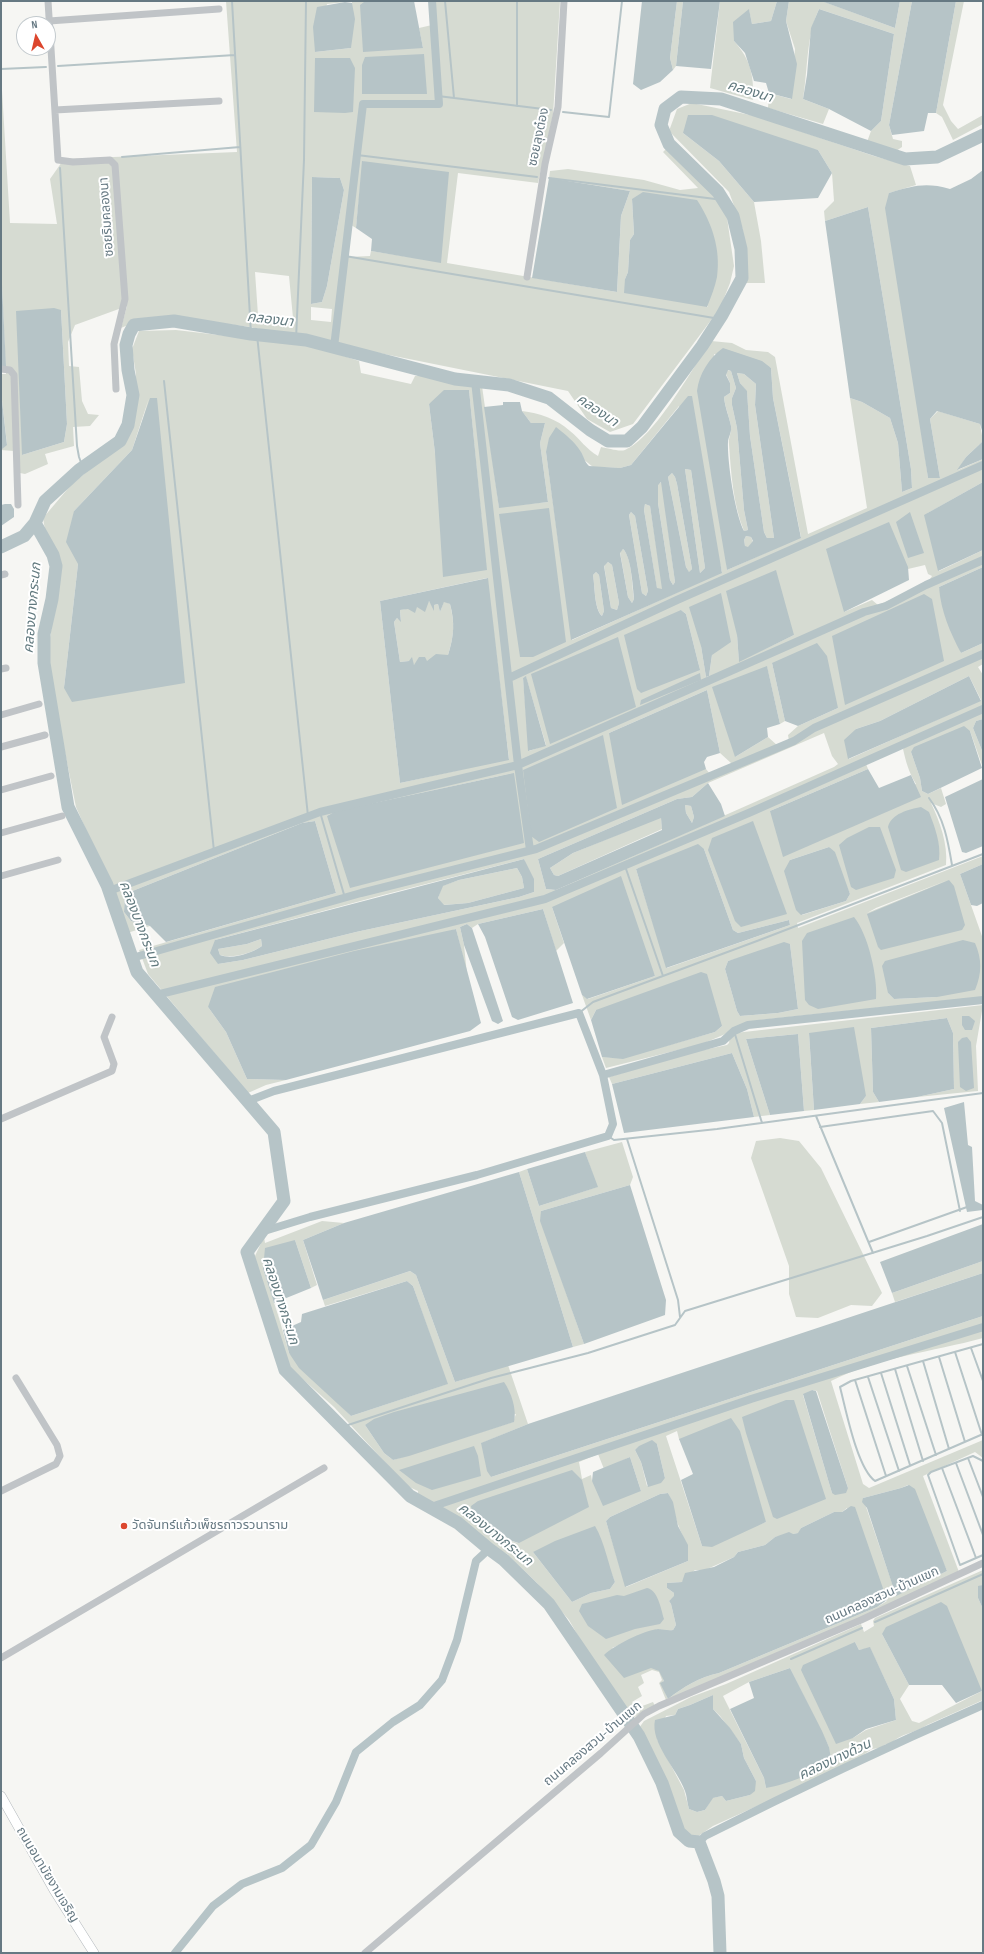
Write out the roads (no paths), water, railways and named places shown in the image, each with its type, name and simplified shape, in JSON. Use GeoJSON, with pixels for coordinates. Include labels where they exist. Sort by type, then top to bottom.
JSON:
{"type":"FeatureCollection","features":[{"type":"Feature","properties":{"kind":"street","name":"ซอยริมคลองนา"},"geometry":{"type":"LineString","coordinates":[[48,1],[49,16]]}},
{"type":"Feature","properties":{"kind":"street","name":"ซอยลุงต๋อง"},"geometry":{"type":"LineString","coordinates":[[527,277],[545,164],[558,107],[564,1]]}},
{"type":"Feature","properties":{"kind":"street"},"geometry":{"type":"LineString","coordinates":[[56,21],[219,9]]}},
{"type":"Feature","properties":{"kind":"street","name":"ซอยริมคลองนา"},"geometry":{"type":"LineString","coordinates":[[51,56],[58,160],[72,162],[110,160],[115,165],[125,299],[114,344],[116,389]]}},
{"type":"Feature","properties":{"kind":"street"},"geometry":{"type":"LineString","coordinates":[[55,110],[219,101]]}},
{"type":"Feature","properties":{"kind":"street"},"geometry":{"type":"LineString","coordinates":[[1,369],[10,370],[14,375],[18,505]]}},
{"type":"Feature","properties":{"kind":"street"},"geometry":{"type":"LineString","coordinates":[[1,715],[39,704]]}},
{"type":"Feature","properties":{"kind":"street"},"geometry":{"type":"LineString","coordinates":[[1,747],[45,735]]}},
{"type":"Feature","properties":{"kind":"street"},"geometry":{"type":"LineString","coordinates":[[1,790],[51,776]]}},
{"type":"Feature","properties":{"kind":"street"},"geometry":{"type":"LineString","coordinates":[[1,833],[62,816]]}},
{"type":"Feature","properties":{"kind":"street"},"geometry":{"type":"LineString","coordinates":[[1,876],[58,860]]}},
{"type":"Feature","properties":{"kind":"street"},"geometry":{"type":"LineString","coordinates":[[1,1118],[112,1071],[114,1064],[104,1037],[112,1016]]}},
{"type":"Feature","properties":{"kind":"street"},"geometry":{"type":"LineString","coordinates":[[1,1491],[56,1464],[60,1456],[57,1445],[16,1378]]}},
{"type":"Feature","properties":{"kind":"street"},"geometry":{"type":"LineString","coordinates":[[1,1658],[324,1468]]}},
{"type":"Feature","properties":{"kind":"street","name":"ถนนคลองสวน-บ้านแขก"},"geometry":{"type":"LineString","coordinates":[[365,1953],[644,1714],[659,1706],[862,1620],[983,1563]]}},
{"type":"Feature","properties":{"kind":"street","name":"ถนนอนามัยงามเจริญ"},"geometry":{"type":"LineString","coordinates":[[1,1796],[54,1890],[94,1953]]}},
{"type":"Feature","properties":{"kind":"waterway"},"geometry":{"type":"LineString","coordinates":[[232,1],[251,334]]}},
{"type":"Feature","properties":{"kind":"waterway"},"geometry":{"type":"LineString","coordinates":[[296,339],[304,160],[306,1]]}},
{"type":"Feature","properties":{"kind":"waterway"},"geometry":{"type":"LineString","coordinates":[[334,347],[363,104],[439,104],[432,1]]}},
{"type":"Feature","properties":{"kind":"waterway"},"geometry":{"type":"LineString","coordinates":[[445,1],[454,98]]}},
{"type":"Feature","properties":{"kind":"waterway"},"geometry":{"type":"LineString","coordinates":[[517,1],[517,106]]}},
{"type":"Feature","properties":{"kind":"waterway"},"geometry":{"type":"LineString","coordinates":[[563,112],[609,117],[622,1]]}},
{"type":"Feature","properties":{"kind":"waterway"},"geometry":{"type":"LineString","coordinates":[[58,66],[235,55]]}},
{"type":"Feature","properties":{"kind":"waterway"},"geometry":{"type":"LineString","coordinates":[[1,69],[46,67]]}},
{"type":"Feature","properties":{"kind":"waterway"},"geometry":{"type":"LineString","coordinates":[[438,96],[551,110]]}},
{"type":"Feature","properties":{"kind":"waterway","name":"คลองนา"},"geometry":{"type":"LineString","coordinates":[[1,547],[24,536],[35,523],[45,501],[79,470],[120,441],[128,425],[133,395],[128,370],[126,345],[129,334],[134,325],[174,321],[251,334],[306,340],[455,379],[509,385],[549,398],[590,430],[608,441],[627,441],[642,427],[702,346],[722,315],[742,278],[741,249],[733,216],[718,192],[669,144],[661,125],[665,109],[681,97],[721,99],[905,159],[937,157],[983,135]]}},
{"type":"Feature","properties":{"kind":"waterway"},"geometry":{"type":"LineString","coordinates":[[122,157],[240,147]]}},
{"type":"Feature","properties":{"kind":"waterway"},"geometry":{"type":"LineString","coordinates":[[357,155],[537,177]]}},
{"type":"Feature","properties":{"kind":"waterway"},"geometry":{"type":"LineString","coordinates":[[60,168],[77,446],[83,468]]}},
{"type":"Feature","properties":{"kind":"waterway"},"geometry":{"type":"LineString","coordinates":[[549,178],[723,200]]}},
{"type":"Feature","properties":{"kind":"waterway"},"geometry":{"type":"LineString","coordinates":[[345,256],[720,319]]}},
{"type":"Feature","properties":{"kind":"waterway"},"geometry":{"type":"LineString","coordinates":[[257,335],[308,816]]}},
{"type":"Feature","properties":{"kind":"waterway"},"geometry":{"type":"LineString","coordinates":[[164,381],[214,851]]}},
{"type":"Feature","properties":{"kind":"waterway"},"geometry":{"type":"LineString","coordinates":[[475,381],[518,765],[530,850]]}},
{"type":"Feature","properties":{"kind":"waterway"},"geometry":{"type":"LineString","coordinates":[[509,678],[677,600],[983,465]]}},
{"type":"Feature","properties":{"kind":"waterway","name":"คลองบางกระนก"},"geometry":{"type":"LineString","coordinates":[[35,523],[53,555],[56,566],[52,599],[44,634],[44,663],[68,807],[107,885],[137,972],[274,1132],[284,1201],[247,1252],[285,1370],[410,1496],[458,1523],[504,1560],[549,1604],[639,1736],[662,1783],[679,1832],[689,1841],[699,1842],[714,1881],[718,1896],[720,1953]]}},
{"type":"Feature","properties":{"kind":"waterway"},"geometry":{"type":"LineString","coordinates":[[109,891],[320,812],[518,765],[864,612],[886,606],[926,585],[983,560]]}},
{"type":"Feature","properties":{"kind":"waterway"},"geometry":{"type":"LineString","coordinates":[[132,958],[361,893],[536,849],[794,741],[814,728],[983,654]]}},
{"type":"Feature","properties":{"kind":"waterway"},"geometry":{"type":"LineString","coordinates":[[156,995],[545,899],[751,812],[983,709]]}},
{"type":"Feature","properties":{"kind":"waterway"},"geometry":{"type":"LineString","coordinates":[[929,798],[942,822],[952,865]]}},
{"type":"Feature","properties":{"kind":"waterway"},"geometry":{"type":"LineString","coordinates":[[320,812],[345,898]]}},
{"type":"Feature","properties":{"kind":"waterway"},"geometry":{"type":"LineString","coordinates":[[579,1013],[593,1002],[983,854]]}},
{"type":"Feature","properties":{"kind":"waterway"},"geometry":{"type":"LineString","coordinates":[[625,866],[663,976]]}},
{"type":"Feature","properties":{"kind":"waterway"},"geometry":{"type":"LineString","coordinates":[[248,1101],[274,1091],[579,1013],[603,1075],[723,1041],[734,1031],[748,1025],[983,1000]]}},
{"type":"Feature","properties":{"kind":"waterway"},"geometry":{"type":"LineString","coordinates":[[734,1031],[762,1123]]}},
{"type":"Feature","properties":{"kind":"waterway"},"geometry":{"type":"LineString","coordinates":[[261,1232],[310,1217],[477,1175],[608,1136],[613,1124],[603,1075]]}},
{"type":"Feature","properties":{"kind":"waterway"},"geometry":{"type":"LineString","coordinates":[[608,1136],[614,1140],[717,1129],[983,1093]]}},
{"type":"Feature","properties":{"kind":"waterway"},"geometry":{"type":"LineString","coordinates":[[820,1127],[933,1111],[942,1123],[960,1211]]}},
{"type":"Feature","properties":{"kind":"waterway"},"geometry":{"type":"LineString","coordinates":[[816,1116],[873,1253]]}},
{"type":"Feature","properties":{"kind":"waterway"},"geometry":{"type":"LineString","coordinates":[[627,1139],[678,1300],[680,1317]]}},
{"type":"Feature","properties":{"kind":"waterway"},"geometry":{"type":"LineString","coordinates":[[869,1242],[967,1207]]}},
{"type":"Feature","properties":{"kind":"waterway"},"geometry":{"type":"LineString","coordinates":[[342,1427],[491,1378],[588,1353],[675,1325],[685,1311],[927,1236],[983,1217]]}},
{"type":"Feature","properties":{"kind":"waterway"},"geometry":{"type":"LineString","coordinates":[[431,1507],[751,1399],[983,1327]]}},
{"type":"Feature","properties":{"kind":"waterway"},"geometry":{"type":"LineString","coordinates":[[983,1344],[851,1381],[840,1387],[858,1452],[863,1464],[875,1481],[983,1434]]}},
{"type":"Feature","properties":{"kind":"waterway"},"geometry":{"type":"LineString","coordinates":[[971,1348],[983,1381]]}},
{"type":"Feature","properties":{"kind":"waterway"},"geometry":{"type":"LineString","coordinates":[[955,1352],[982,1435]]}},
{"type":"Feature","properties":{"kind":"waterway"},"geometry":{"type":"LineString","coordinates":[[939,1357],[965,1442]]}},
{"type":"Feature","properties":{"kind":"waterway"},"geometry":{"type":"LineString","coordinates":[[923,1361],[949,1449]]}},
{"type":"Feature","properties":{"kind":"waterway"},"geometry":{"type":"LineString","coordinates":[[907,1366],[936,1455]]}},
{"type":"Feature","properties":{"kind":"waterway"},"geometry":{"type":"LineString","coordinates":[[895,1369],[923,1461]]}},
{"type":"Feature","properties":{"kind":"waterway"},"geometry":{"type":"LineString","coordinates":[[881,1373],[910,1465]]}},
{"type":"Feature","properties":{"kind":"waterway"},"geometry":{"type":"LineString","coordinates":[[868,1377],[899,1471]]}},
{"type":"Feature","properties":{"kind":"waterway"},"geometry":{"type":"LineString","coordinates":[[855,1380],[886,1476]]}},
{"type":"Feature","properties":{"kind":"waterway"},"geometry":{"type":"LineString","coordinates":[[983,1461],[973,1456],[931,1472],[928,1475],[960,1565],[983,1555]]}},
{"type":"Feature","properties":{"kind":"waterway"},"geometry":{"type":"LineString","coordinates":[[968,1458],[983,1497]]}},
{"type":"Feature","properties":{"kind":"waterway"},"geometry":{"type":"LineString","coordinates":[[956,1463],[983,1535]]}},
{"type":"Feature","properties":{"kind":"waterway"},"geometry":{"type":"LineString","coordinates":[[942,1468],[976,1558]]}},
{"type":"Feature","properties":{"kind":"waterway"},"geometry":{"type":"LineString","coordinates":[[175,1953],[213,1906],[242,1884],[282,1868],[311,1845],[336,1802],[356,1752],[393,1722],[420,1705],[442,1680],[457,1640],[476,1561],[489,1549]]}},
{"type":"Feature","properties":{"kind":"waterway"},"geometry":{"type":"LineString","coordinates":[[875,1622],[983,1574]]}},
{"type":"Feature","properties":{"kind":"waterway"},"geometry":{"type":"LineString","coordinates":[[791,1659],[862,1628]]}},
{"type":"Feature","properties":{"kind":"waterway","name":"คลองบางด้วน"},"geometry":{"type":"LineString","coordinates":[[699,1842],[705,1836],[808,1785],[983,1705]]}},
{"type":"Feature","properties":{"kind":"place","name":"วัดจันทร์แก้วเพ็ชรถาวรวนาราม"},"geometry":{"type":"Point","coordinates":[124,1526]}}]}
